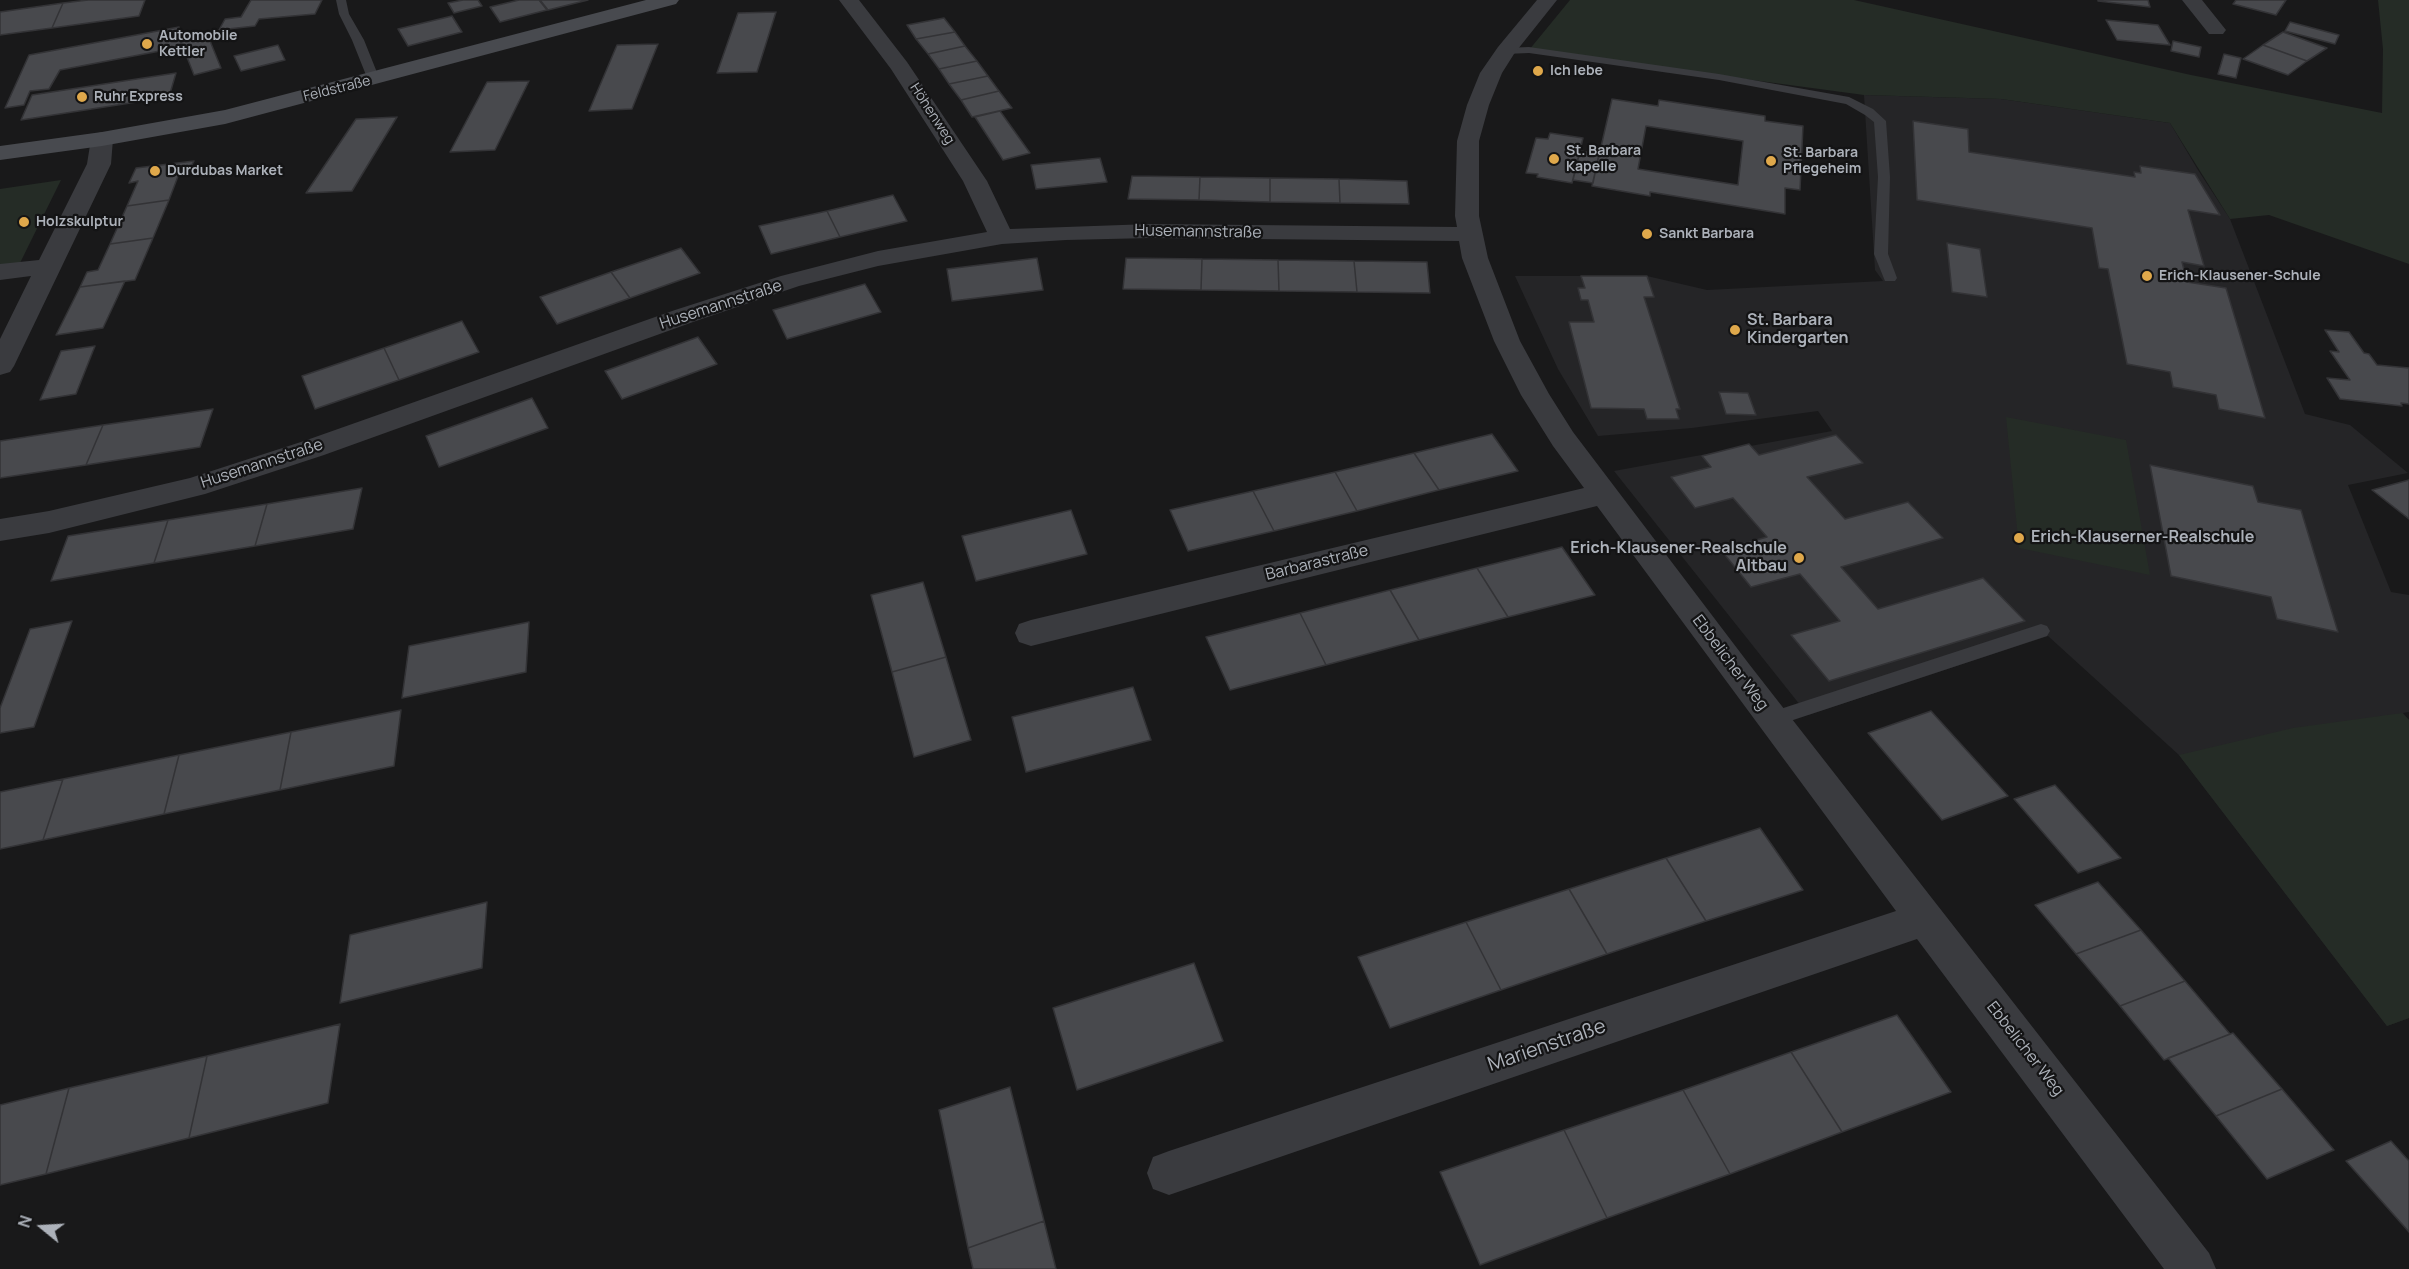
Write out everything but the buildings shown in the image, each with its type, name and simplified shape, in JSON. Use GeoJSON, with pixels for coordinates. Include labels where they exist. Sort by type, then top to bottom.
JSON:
{"type":"FeatureCollection","features":[{"type":"Feature","properties":{"kind":"main road","name":"Feldstraße"},"geometry":{"type":"LineString","coordinates":[[0,153],[102,139],[225,117],[374,80],[644,3],[669,0]]}},
{"type":"Feature","properties":{"kind":"street","name":"Höhenweg"},"geometry":{"type":"LineString","coordinates":[[849,0],[900,66],[975,181],[1002,237]]}},
{"type":"Feature","properties":{"kind":"street","name":"Ebbelicher Weg"},"geometry":{"type":"LineString","coordinates":[[1547,0],[1504,51],[1491,73],[1478,105],[1468,141],[1469,234],[1479,269],[1507,341],[1535,395],[1563,439],[1603,494],[1772,719],[2193,1269]]}},
{"type":"Feature","properties":{"kind":"street"},"geometry":{"type":"LineString","coordinates":[[2192,0],[2216,30]]}},
{"type":"Feature","properties":{"kind":"street"},"geometry":{"type":"LineString","coordinates":[[0,366],[99,164],[102,139]]}},
{"type":"Feature","properties":{"kind":"street","name":"Husemannstraße"},"geometry":{"type":"LineString","coordinates":[[0,530],[50,522],[194,486],[314,448],[553,362],[790,282],[878,259],[1002,237],[1150,231],[1469,234]]}},
{"type":"Feature","properties":{"kind":"street"},"geometry":{"type":"LineString","coordinates":[[0,272],[51,266]]}},
{"type":"Feature","properties":{"kind":"street","name":"Barbarastraße"},"geometry":{"type":"LineString","coordinates":[[1031,633],[1603,494]]}},
{"type":"Feature","properties":{"kind":"street","name":"Marienstraße"},"geometry":{"type":"LineString","coordinates":[[1169,1173],[1925,919]]}},
{"type":"Feature","properties":{"kind":"lane"},"geometry":{"type":"LineString","coordinates":[[340,0],[374,80]]}},
{"type":"Feature","properties":{"kind":"lane"},"geometry":{"type":"LineString","coordinates":[[1504,51],[1528,50],[1719,77],[1849,101],[1869,112],[1880,121],[1884,177],[1881,254],[1890,278]]}},
{"type":"Feature","properties":{"kind":"lane"},"geometry":{"type":"LineString","coordinates":[[1772,719],[2041,631]]}},
{"type":"Feature","properties":{"kind":"shaded area"},"geometry":{"type":"Polygon","coordinates":[[[1570,0],[1854,0],[2191,75],[2382,113],[2383,49],[2378,0],[2409,0],[2409,264],[2269,215],[2230,219],[2170,123],[2001,99],[1864,95],[1529,50],[1570,0]]]}},
{"type":"Feature","properties":{"kind":"shaded area","name":"Erich-Klauserner-Realschule"},"geometry":{"type":"Polygon","coordinates":[[[1864,95],[2001,99],[2170,123],[2230,219],[2305,414],[2350,425],[2408,473],[2348,485],[2391,592],[2409,595],[2409,712],[2403,713],[2409,720],[2409,1018],[2387,1026],[2179,755],[2048,636],[1808,715],[1614,471],[1832,431],[1818,411],[1692,428],[1598,436],[1558,369],[1515,276],[1647,276],[1707,290],[1883,281],[1875,270],[1864,95]]]}},
{"type":"Feature","properties":{"kind":"shaded area"},"geometry":{"type":"Polygon","coordinates":[[[61,180],[20,263],[0,266],[0,189],[61,180]]]}},
{"type":"Feature","properties":{"kind":"shaded area"},"geometry":{"type":"Polygon","coordinates":[[[2006,417],[2126,440],[2150,575],[2019,548],[2006,417]]]}},
{"type":"Feature","properties":{"kind":"shaded area"},"geometry":{"type":"Polygon","coordinates":[[[2402,713],[2409,720],[2409,1018],[2387,1026],[2179,755],[2293,728],[2402,713]]]}},
{"type":"Feature","properties":{"kind":"place","name":"Automobile Kettler"},"geometry":{"type":"Point","coordinates":[147,44]}},
{"type":"Feature","properties":{"kind":"place","name":"Ich lebe"},"geometry":{"type":"Point","coordinates":[1538,71]}},
{"type":"Feature","properties":{"kind":"place","name":"Ruhr Express"},"geometry":{"type":"Point","coordinates":[82,97]}},
{"type":"Feature","properties":{"kind":"place","name":"St. Barbara Kapelle"},"geometry":{"type":"Point","coordinates":[1554,159]}},
{"type":"Feature","properties":{"kind":"place","name":"St. Barbara Pflegeheim"},"geometry":{"type":"Point","coordinates":[1771,161]}},
{"type":"Feature","properties":{"kind":"place","name":"Durdubas Market"},"geometry":{"type":"Point","coordinates":[155,171]}},
{"type":"Feature","properties":{"kind":"place","name":"Holzskulptur"},"geometry":{"type":"Point","coordinates":[24,222]}},
{"type":"Feature","properties":{"kind":"place","name":"Sankt Barbara"},"geometry":{"type":"Point","coordinates":[1647,234]}},
{"type":"Feature","properties":{"kind":"place","name":"Erich-Klausener-Schule"},"geometry":{"type":"Point","coordinates":[2147,276]}},
{"type":"Feature","properties":{"kind":"place","name":"St. Barbara Kindergarten"},"geometry":{"type":"Point","coordinates":[1735,330]}},
{"type":"Feature","properties":{"kind":"place","name":"Erich-Klauserner-Realschule"},"geometry":{"type":"Point","coordinates":[2019,538]}},
{"type":"Feature","properties":{"kind":"place","name":"Erich-Klausener-Realschule Altbau"},"geometry":{"type":"Point","coordinates":[1799,558]}}]}
